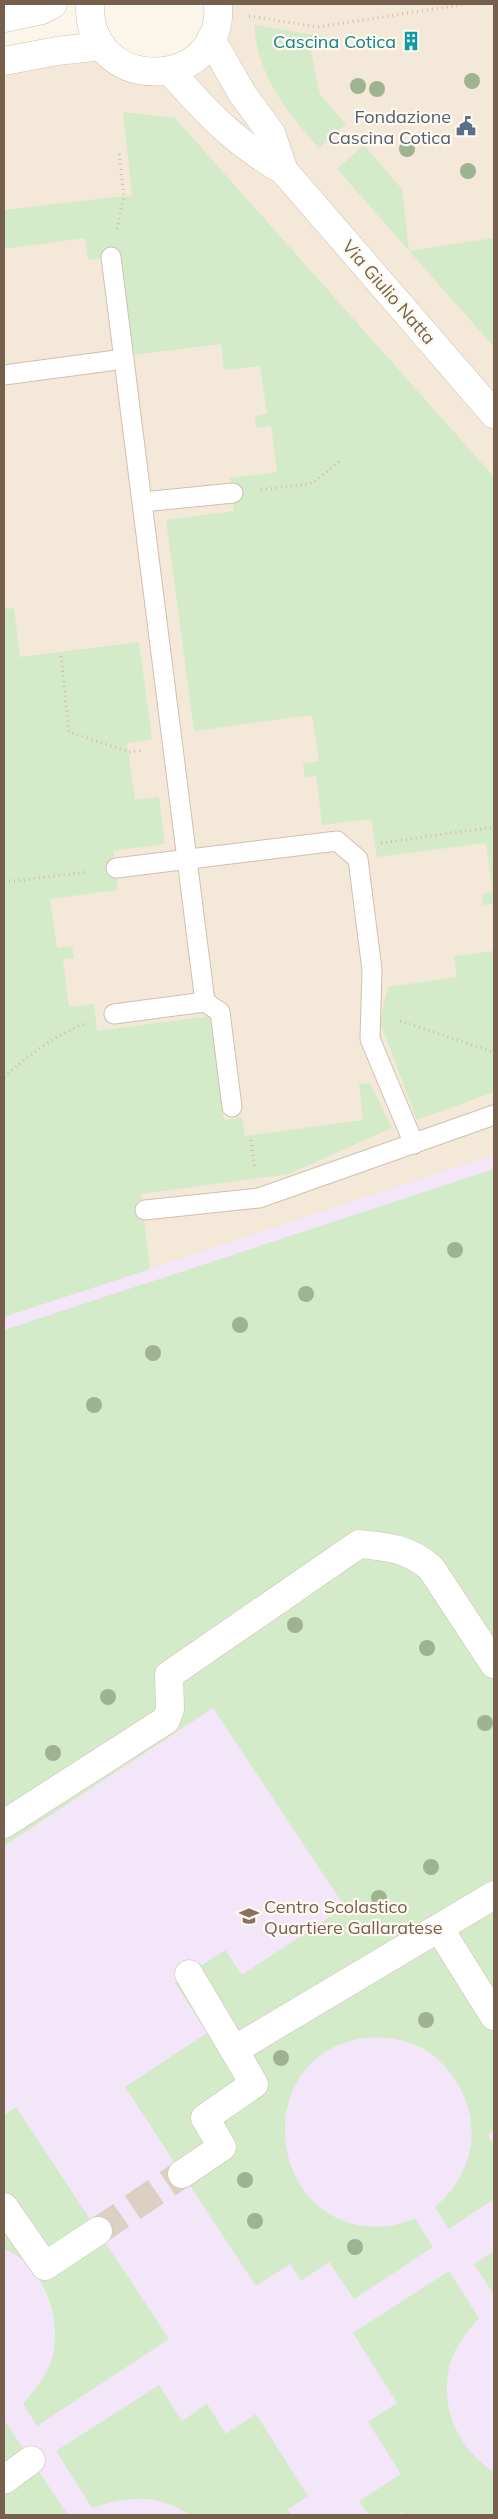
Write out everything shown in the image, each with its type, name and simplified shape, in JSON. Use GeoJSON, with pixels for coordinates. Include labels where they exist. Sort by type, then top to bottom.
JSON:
{"type":"FeatureCollection","features":[{"type":"Feature","properties":{"kind":"street"},"geometry":{"type":"LineString","coordinates":[[4,18],[42,10],[53,4]]}},
{"type":"Feature","properties":{"kind":"street"},"geometry":{"type":"LineString","coordinates":[[90,4],[92,25],[102,46],[116,60],[132,69],[151,73],[170,71],[186,64],[201,53],[211,39],[217,25],[218,4]]}},
{"type":"Feature","properties":{"kind":"street","name":"Via Giulio Natta"},"geometry":{"type":"LineString","coordinates":[[211,39],[243,95],[271,133],[284,171]]}},
{"type":"Feature","properties":{"kind":"street"},"geometry":{"type":"LineString","coordinates":[[4,62],[102,46]]}},
{"type":"Feature","properties":{"kind":"street","name":"Via Giulio Natta"},"geometry":{"type":"LineString","coordinates":[[170,71],[212,118],[252,152],[284,171],[494,413]]}},
{"type":"Feature","properties":{"kind":"street"},"geometry":{"type":"LineString","coordinates":[[10,1812],[166,1720],[170,1708],[169,1674],[359,1544],[396,1548],[419,1558],[431,1568],[494,1664]]}},
{"type":"Feature","properties":{"kind":"street"},"geometry":{"type":"LineString","coordinates":[[234,2050],[494,1895]]}},
{"type":"Feature","properties":{"kind":"street"},"geometry":{"type":"LineString","coordinates":[[439,1928],[494,2016]]}},
{"type":"Feature","properties":{"kind":"street"},"geometry":{"type":"LineString","coordinates":[[182,2174],[222,2147],[205,2118],[254,2084],[189,1974]]}},
{"type":"Feature","properties":{"kind":"street"},"geometry":{"type":"LineString","coordinates":[[4,2207],[45,2266],[98,2231]]}},
{"type":"Feature","properties":{"kind":"street"},"geometry":{"type":"LineString","coordinates":[[4,2480],[31,2460]]}},
{"type":"Feature","properties":{"kind":"lane"},"geometry":{"type":"LineString","coordinates":[[111,257],[205,1002]]}},
{"type":"Feature","properties":{"kind":"lane"},"geometry":{"type":"LineString","coordinates":[[4,375],[124,360]]}},
{"type":"Feature","properties":{"kind":"lane"},"geometry":{"type":"LineString","coordinates":[[142,502],[233,493]]}},
{"type":"Feature","properties":{"kind":"lane"},"geometry":{"type":"LineString","coordinates":[[116,868],[336,841],[358,859],[372,970],[370,1039],[414,1144]]}},
{"type":"Feature","properties":{"kind":"lane"},"geometry":{"type":"LineString","coordinates":[[114,1014],[205,1002],[220,1012],[232,1107]]}},
{"type":"Feature","properties":{"kind":"lane"},"geometry":{"type":"LineString","coordinates":[[145,1210],[259,1198],[494,1115]]}},
{"type":"Feature","properties":{"kind":"path"},"geometry":{"type":"LineString","coordinates":[[248,16],[318,28],[466,4]]}},
{"type":"Feature","properties":{"kind":"path"},"geometry":{"type":"LineString","coordinates":[[111,257],[124,196],[119,153]]}},
{"type":"Feature","properties":{"kind":"path"},"geometry":{"type":"LineString","coordinates":[[233,493],[313,483],[342,459]]}},
{"type":"Feature","properties":{"kind":"path"},"geometry":{"type":"LineString","coordinates":[[61,656],[69,732],[129,752],[173,747]]}},
{"type":"Feature","properties":{"kind":"path"},"geometry":{"type":"LineString","coordinates":[[358,859],[375,844],[494,827]]}},
{"type":"Feature","properties":{"kind":"path"},"geometry":{"type":"LineString","coordinates":[[4,882],[116,868]]}},
{"type":"Feature","properties":{"kind":"path"},"geometry":{"type":"LineString","coordinates":[[370,1012],[494,1052]]}},
{"type":"Feature","properties":{"kind":"path"},"geometry":{"type":"LineString","coordinates":[[4,1076],[29,1055],[68,1030],[114,1014]]}},
{"type":"Feature","properties":{"kind":"shaded area"},"geometry":{"type":"Polygon","coordinates":[[[223,4],[494,4],[494,2515],[4,2515],[4,68],[58,56],[198,67],[223,4]]]}},
{"type":"Feature","properties":{"kind":"shaded area","name":"Centro Scolastico Quartiere Gallaratese"},"geometry":{"type":"Polygon","coordinates":[[[494,1155],[494,2515],[4,2515],[4,1317],[494,1155]]]}},
{"type":"Feature","properties":{"kind":"green space"},"geometry":{"type":"Polygon","coordinates":[[[254,25],[328,37],[309,41],[320,95],[346,124],[319,148],[295,120],[268,77],[261,61],[254,25]]]}},
{"type":"Feature","properties":{"kind":"green space"},"geometry":{"type":"Polygon","coordinates":[[[123,112],[175,118],[494,477],[494,904],[483,905],[482,894],[493,892],[486,843],[377,857],[371,819],[322,825],[316,776],[305,777],[303,764],[319,761],[312,715],[194,731],[166,520],[234,511],[230,478],[277,472],[271,426],[256,428],[255,416],[267,414],[260,366],[224,370],[221,344],[133,355],[121,256],[88,260],[85,238],[4,249],[4,210],[132,195],[123,112]]]}},
{"type":"Feature","properties":{"kind":"green space"},"geometry":{"type":"Polygon","coordinates":[[[364,145],[402,189],[409,251],[337,169],[364,145]]]}},
{"type":"Feature","properties":{"kind":"green space"},"geometry":{"type":"Polygon","coordinates":[[[494,238],[494,347],[409,251],[494,238]]]}},
{"type":"Feature","properties":{"kind":"green space"},"geometry":{"type":"Polygon","coordinates":[[[14,608],[20,657],[139,642],[152,739],[127,743],[135,800],[159,797],[165,844],[113,851],[118,890],[50,899],[57,948],[72,946],[74,958],[63,959],[69,1007],[94,1004],[97,1031],[210,1016],[224,1120],[242,1117],[245,1136],[363,1120],[359,1084],[370,1083],[392,1128],[289,1174],[141,1194],[150,1269],[4,1317],[4,609],[14,608]]]}},
{"type":"Feature","properties":{"kind":"green space"},"geometry":{"type":"Polygon","coordinates":[[[494,951],[494,1092],[417,1120],[380,1022],[388,987],[457,977],[454,956],[494,951]]]}},
{"type":"Feature","properties":{"kind":"green space"},"geometry":{"type":"Polygon","coordinates":[[[494,1169],[494,2130],[488,2135],[494,2145],[494,2199],[449,2229],[435,2207],[451,2191],[463,2171],[472,2136],[466,2101],[448,2070],[434,2056],[411,2043],[384,2038],[366,2038],[327,2051],[301,2075],[287,2107],[286,2142],[295,2176],[316,2204],[347,2222],[389,2226],[415,2219],[433,2247],[354,2299],[329,2262],[301,2281],[290,2264],[256,2286],[125,2087],[207,2033],[175,1983],[225,1950],[242,1975],[345,1907],[213,1708],[4,1846],[4,1330],[494,1169]]]}},
{"type":"Feature","properties":{"kind":"green space"},"geometry":{"type":"Polygon","coordinates":[[[16,2107],[169,2339],[37,2426],[23,2404],[49,2368],[54,2346],[55,2329],[48,2296],[40,2281],[18,2257],[4,2249],[4,2115],[16,2107]]]}},
{"type":"Feature","properties":{"kind":"green space"},"geometry":{"type":"Polygon","coordinates":[[[494,2251],[494,2295],[474,2264],[494,2251]]]}},
{"type":"Feature","properties":{"kind":"green space"},"geometry":{"type":"Polygon","coordinates":[[[449,2271],[479,2318],[458,2345],[452,2357],[447,2380],[447,2396],[454,2426],[461,2439],[481,2463],[494,2472],[494,2515],[405,2515],[403,2512],[397,2515],[369,2515],[359,2501],[401,2474],[368,2422],[397,2403],[353,2333],[449,2271]]]}},
{"type":"Feature","properties":{"kind":"green space"},"geometry":{"type":"Polygon","coordinates":[[[159,2385],[182,2421],[207,2404],[226,2434],[256,2414],[308,2496],[288,2509],[291,2515],[190,2515],[166,2503],[142,2499],[118,2501],[92,2508],[56,2451],[159,2385]]]}},
{"type":"Feature","properties":{"kind":"green space"},"geometry":{"type":"Polygon","coordinates":[[[4,2420],[68,2515],[4,2515],[4,2420]]]}},
{"type":"Feature","properties":{"kind":"tunnel"},"geometry":{"type":"LineString","coordinates":[[98,2231],[182,2174]]}},
{"type":"Feature","properties":{"kind":"place","name":"Cascina Cotica"},"geometry":{"type":"Point","coordinates":[411,41]}},
{"type":"Feature","properties":{"kind":"place","name":"Fondazione Cascina Cotica"},"geometry":{"type":"Point","coordinates":[466,126]}},
{"type":"Feature","properties":{"kind":"place","name":"Centro Scolastico Quartiere Gallaratese"},"geometry":{"type":"Point","coordinates":[249,1916]}}]}
